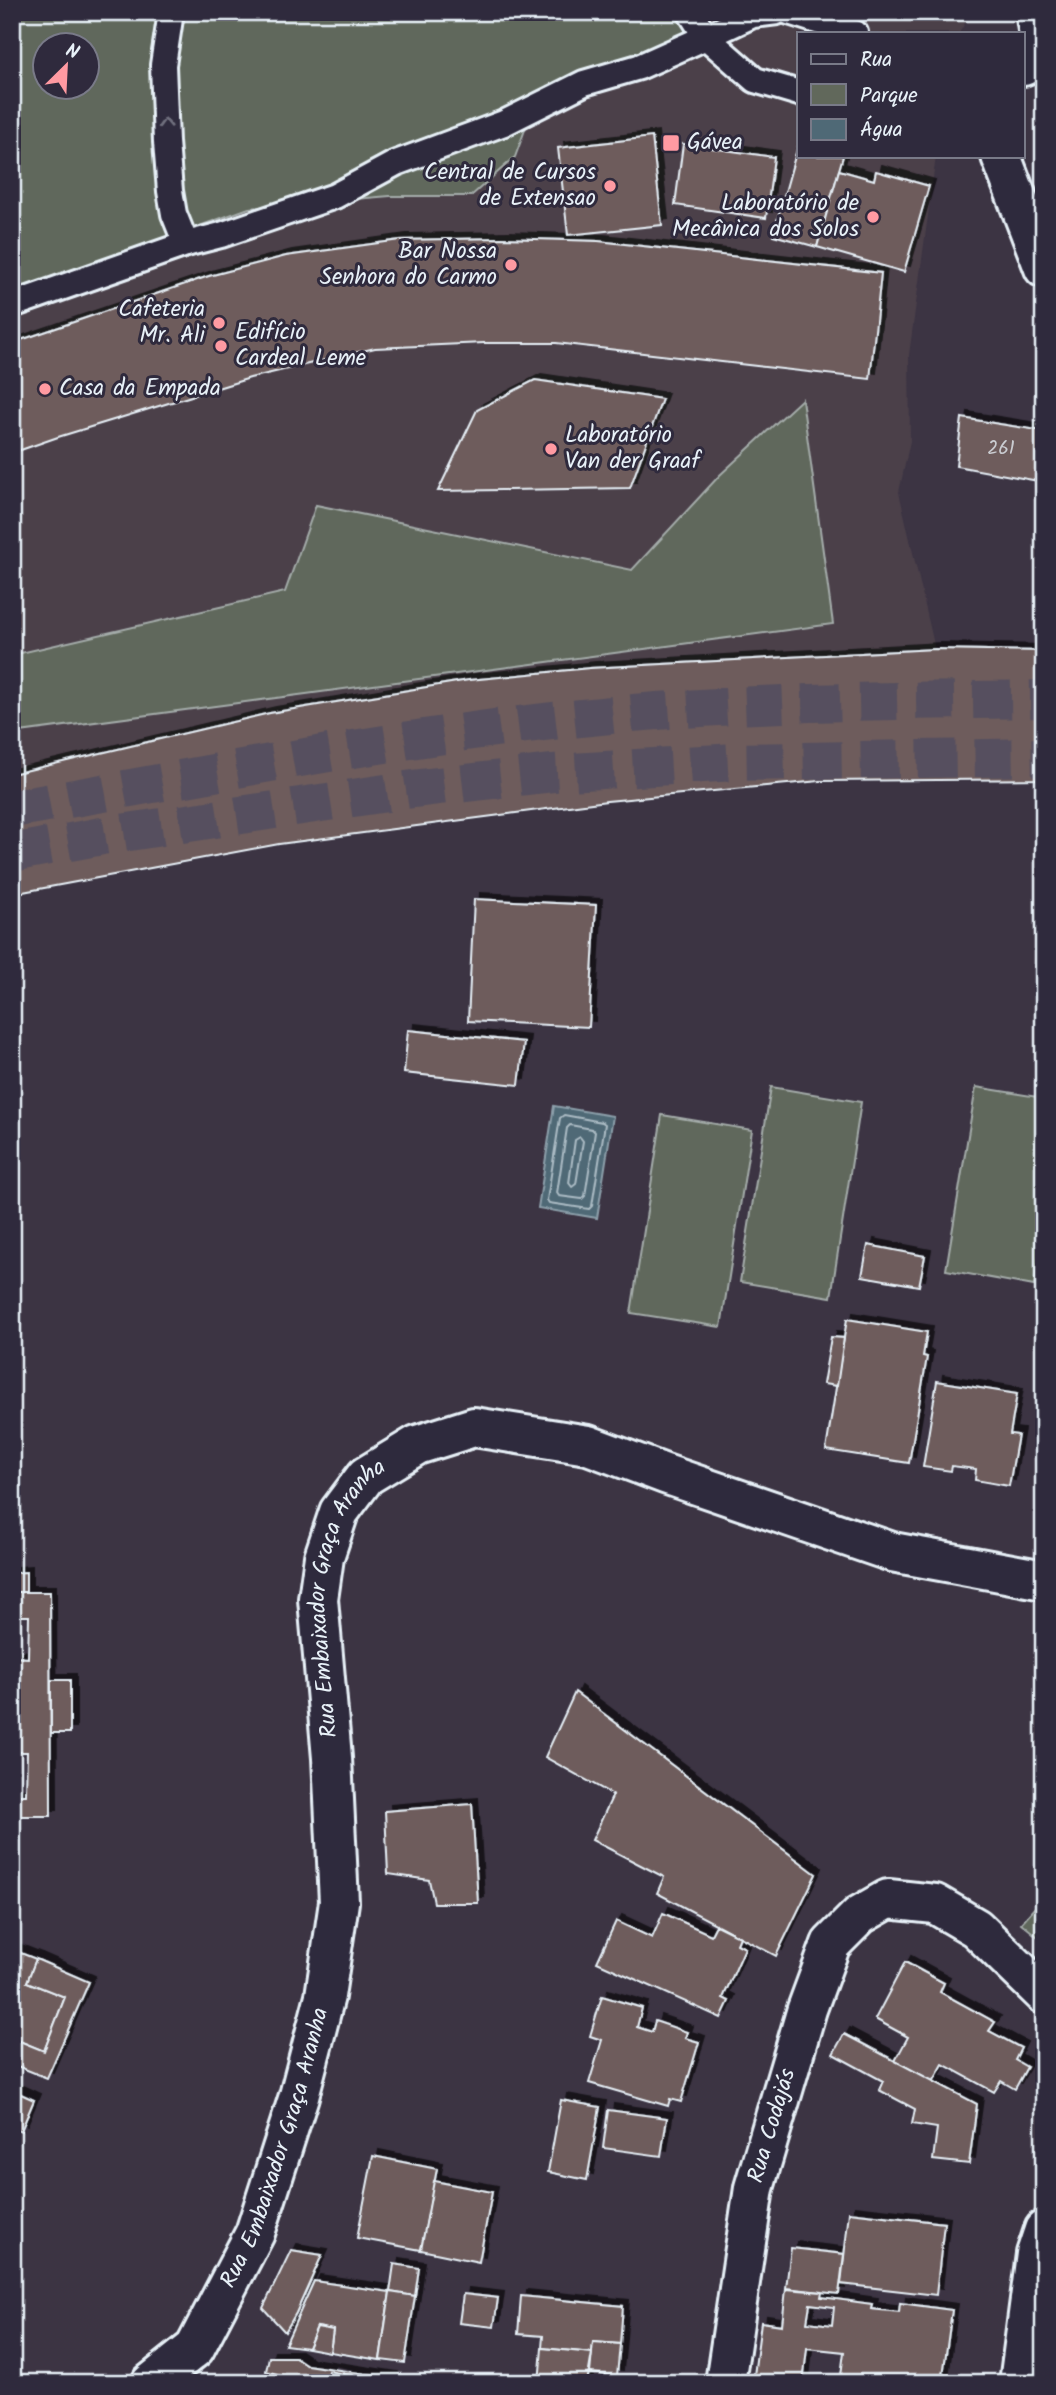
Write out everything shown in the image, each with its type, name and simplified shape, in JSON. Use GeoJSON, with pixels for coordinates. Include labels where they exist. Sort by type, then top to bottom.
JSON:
{"type":"FeatureCollection","features":[{"type":"Feature","properties":{"kind":"street"},"geometry":{"type":"LineString","coordinates":[[1002,158],[1044,268]]}},
{"type":"Feature","properties":{"kind":"street","name":"Rua Embaixador Graça Aranha"},"geometry":{"type":"LineString","coordinates":[[151,2383],[195,2348],[255,2233],[299,2096],[325,1996],[339,1902],[332,1758],[317,1599],[324,1557],[339,1512],[366,1476],[417,1445],[474,1427],[588,1445],[892,1552],[1044,1580]]}},
{"type":"Feature","properties":{"kind":"street","name":"Rua Codajás"},"geometry":{"type":"LineString","coordinates":[[725,2383],[754,2188],[807,2009],[831,1944],[860,1915],[888,1899],[935,1904],[976,1928],[1044,1994]]}},
{"type":"Feature","properties":{"kind":"street"},"geometry":{"type":"LineString","coordinates":[[1019,2383],[1036,2255],[1044,2230]]}},
{"type":"Feature","properties":{"kind":"lane"},"geometry":{"type":"LineString","coordinates":[[171,12],[163,65],[166,142],[174,214],[186,244]]}},
{"type":"Feature","properties":{"kind":"lane"},"geometry":{"type":"LineString","coordinates":[[690,12],[706,37],[755,80],[797,92]]}},
{"type":"Feature","properties":{"kind":"lane"},"geometry":{"type":"LineString","coordinates":[[12,305],[186,244],[335,196],[396,163],[504,123],[584,83],[639,67],[753,15],[777,12]]}},
{"type":"Feature","properties":{"kind":"lane"},"geometry":{"type":"LineString","coordinates":[[789,12],[852,32]]}},
{"type":"Feature","properties":{"kind":"lane"},"geometry":{"type":"LineString","coordinates":[[1028,12],[1035,59]]}},
{"type":"Feature","properties":{"kind":"shaded area"},"geometry":{"type":"Polygon","coordinates":[[[12,12],[972,12],[960,32],[797,32],[797,158],[936,158],[909,355],[910,441],[899,492],[935,649],[590,668],[469,680],[270,713],[12,774],[12,12]]]}},
{"type":"Feature","properties":{"kind":"green space"},"geometry":{"type":"Polygon","coordinates":[[[12,12],[689,12],[679,61],[561,97],[526,127],[515,157],[471,196],[390,196],[249,208],[12,294],[12,12]]]}},
{"type":"Feature","properties":{"kind":"green space"},"geometry":{"type":"Polygon","coordinates":[[[802,399],[833,624],[12,733],[12,655],[285,592],[316,505],[632,570],[720,475],[802,399]]]}},
{"type":"Feature","properties":{"kind":"green space"},"geometry":{"type":"Polygon","coordinates":[[[771,1087],[861,1102],[831,1297],[740,1282],[771,1087]]]}},
{"type":"Feature","properties":{"kind":"green space"},"geometry":{"type":"Polygon","coordinates":[[[976,1087],[1044,1098],[1044,1227],[1034,1286],[946,1270],[976,1087]]]}},
{"type":"Feature","properties":{"kind":"green space"},"geometry":{"type":"Polygon","coordinates":[[[662,1115],[752,1130],[721,1327],[631,1313],[662,1115]]]}},
{"type":"Feature","properties":{"kind":"green space"},"geometry":{"type":"Polygon","coordinates":[[[1044,1897],[1044,1942],[1021,1923],[1044,1897]]]}},
{"type":"Feature","properties":{"kind":"water"},"geometry":{"type":"Polygon","coordinates":[[[554,1106],[613,1116],[597,1218],[538,1208],[554,1106]]]}},
{"type":"Feature","properties":{"kind":"building","name":"Central de Cursos de Extensao"},"geometry":{"type":"Polygon","coordinates":[[[652,137],[662,225],[568,235],[558,148],[652,137]]]}},
{"type":"Feature","properties":{"kind":"building"},"geometry":{"type":"Polygon","coordinates":[[[683,144],[774,157],[766,218],[675,205],[683,144]]]}},
{"type":"Feature","properties":{"kind":"building"},"geometry":{"type":"Polygon","coordinates":[[[797,149],[797,158],[842,158],[817,247],[773,235],[797,149]]]}},
{"type":"Feature","properties":{"kind":"building","name":"Laboratório de Mecânica dos Solos"},"geometry":{"type":"Polygon","coordinates":[[[839,170],[874,180],[876,171],[929,186],[904,272],[817,247],[839,170]]]}},
{"type":"Feature","properties":{"kind":"building","name":"Edifício Cardeal Leme"},"geometry":{"type":"Polygon","coordinates":[[[502,238],[598,241],[881,273],[870,379],[556,343],[375,348],[250,378],[12,453],[12,343],[209,276],[286,256],[400,240],[502,238]]]}},
{"type":"Feature","properties":{"kind":"building","name":"Laboratório Van der Graaf"},"geometry":{"type":"Polygon","coordinates":[[[535,380],[662,399],[630,488],[438,491],[477,410],[535,380]]]}},
{"type":"Feature","properties":{"kind":"building"},"geometry":{"type":"Polygon","coordinates":[[[962,418],[1044,431],[1044,482],[956,466],[962,418]]]}},
{"type":"Feature","properties":{"kind":"building"},"geometry":{"type":"Polygon","coordinates":[[[935,649],[1044,651],[1044,779],[820,781],[607,801],[279,844],[12,894],[12,774],[270,713],[469,680],[590,668],[935,649]]]}},
{"type":"Feature","properties":{"kind":"building"},"geometry":{"type":"Polygon","coordinates":[[[474,899],[596,905],[589,1027],[468,1021],[474,899]]]}},
{"type":"Feature","properties":{"kind":"building"},"geometry":{"type":"Polygon","coordinates":[[[408,1030],[524,1042],[519,1085],[404,1073],[408,1030]]]}},
{"type":"Feature","properties":{"kind":"building"},"geometry":{"type":"Polygon","coordinates":[[[868,1245],[925,1256],[919,1286],[862,1276],[868,1245]]]}},
{"type":"Feature","properties":{"kind":"building"},"geometry":{"type":"Polygon","coordinates":[[[847,1319],[927,1332],[923,1356],[927,1357],[909,1463],[826,1450],[847,1319]]]}},
{"type":"Feature","properties":{"kind":"building"},"geometry":{"type":"Polygon","coordinates":[[[831,1337],[844,1338],[837,1386],[823,1384],[831,1337]]]}},
{"type":"Feature","properties":{"kind":"building"},"geometry":{"type":"Polygon","coordinates":[[[937,1381],[1017,1394],[1010,1434],[1018,1435],[1009,1486],[975,1480],[976,1469],[952,1466],[951,1471],[923,1467],[937,1381]]]}},
{"type":"Feature","properties":{"kind":"building"},"geometry":{"type":"Polygon","coordinates":[[[26,1572],[26,1592],[12,1592],[12,1573],[26,1572]]]}},
{"type":"Feature","properties":{"kind":"building"},"geometry":{"type":"Polygon","coordinates":[[[12,1592],[50,1592],[51,1816],[12,1816],[12,1795],[26,1795],[27,1752],[12,1752],[12,1657],[28,1658],[29,1616],[12,1616],[12,1592]]]}},
{"type":"Feature","properties":{"kind":"building"},"geometry":{"type":"Polygon","coordinates":[[[51,1680],[70,1680],[70,1733],[51,1733],[51,1680]]]}},
{"type":"Feature","properties":{"kind":"building"},"geometry":{"type":"Polygon","coordinates":[[[575,1692],[816,1874],[776,1956],[657,1893],[664,1877],[592,1840],[613,1795],[545,1757],[575,1692]]]}},
{"type":"Feature","properties":{"kind":"building"},"geometry":{"type":"Polygon","coordinates":[[[472,1804],[478,1903],[434,1903],[429,1880],[388,1874],[385,1811],[472,1804]]]}},
{"type":"Feature","properties":{"kind":"building"},"geometry":{"type":"Polygon","coordinates":[[[663,1913],[711,1935],[716,1925],[740,1937],[737,1944],[745,1948],[723,1998],[729,2001],[721,2018],[597,1962],[616,1921],[652,1938],[663,1913]]]}},
{"type":"Feature","properties":{"kind":"building"},"geometry":{"type":"Polygon","coordinates":[[[13,1950],[36,1959],[27,1982],[65,1997],[44,2051],[12,2038],[13,1950]]]}},
{"type":"Feature","properties":{"kind":"building"},"geometry":{"type":"Polygon","coordinates":[[[36,1959],[89,1982],[47,2078],[12,2064],[12,2038],[44,2051],[65,1997],[27,1982],[36,1959]]]}},
{"type":"Feature","properties":{"kind":"building"},"geometry":{"type":"Polygon","coordinates":[[[905,1962],[944,1983],[940,1992],[995,2022],[989,2031],[1021,2048],[1015,2060],[1027,2067],[1015,2089],[1001,2081],[994,2092],[943,2064],[933,2082],[895,2061],[908,2037],[875,2019],[905,1962]]]}},
{"type":"Feature","properties":{"kind":"building"},"geometry":{"type":"Polygon","coordinates":[[[602,1996],[642,2008],[637,2027],[652,2032],[655,2021],[687,2032],[685,2038],[699,2042],[681,2102],[670,2099],[668,2106],[589,2083],[602,2040],[590,2036],[602,1996]]]}},
{"type":"Feature","properties":{"kind":"building"},"geometry":{"type":"Polygon","coordinates":[[[844,2034],[977,2104],[969,2164],[933,2160],[937,2128],[912,2124],[915,2109],[879,2090],[883,2081],[833,2054],[844,2034]]]}},
{"type":"Feature","properties":{"kind":"building"},"geometry":{"type":"Polygon","coordinates":[[[12,2090],[34,2100],[21,2131],[12,2127],[12,2090]]]}},
{"type":"Feature","properties":{"kind":"building"},"geometry":{"type":"Polygon","coordinates":[[[561,2100],[600,2107],[587,2180],[548,2172],[561,2100]]]}},
{"type":"Feature","properties":{"kind":"building"},"geometry":{"type":"Polygon","coordinates":[[[608,2110],[667,2118],[661,2156],[603,2148],[608,2110]]]}},
{"type":"Feature","properties":{"kind":"building"},"geometry":{"type":"Polygon","coordinates":[[[373,2156],[437,2169],[421,2250],[357,2238],[373,2156]]]}},
{"type":"Feature","properties":{"kind":"building"},"geometry":{"type":"Polygon","coordinates":[[[434,2181],[492,2192],[479,2262],[421,2250],[434,2181]]]}},
{"type":"Feature","properties":{"kind":"building"},"geometry":{"type":"Polygon","coordinates":[[[849,2212],[944,2223],[936,2295],[841,2284],[849,2212]]]}},
{"type":"Feature","properties":{"kind":"building"},"geometry":{"type":"Polygon","coordinates":[[[791,2248],[844,2254],[839,2294],[786,2288],[791,2248]]]}},
{"type":"Feature","properties":{"kind":"building"},"geometry":{"type":"Polygon","coordinates":[[[291,2250],[322,2255],[285,2332],[263,2308],[291,2250]]]}},
{"type":"Feature","properties":{"kind":"building"},"geometry":{"type":"Polygon","coordinates":[[[394,2264],[419,2268],[415,2296],[390,2292],[394,2264]]]}},
{"type":"Feature","properties":{"kind":"building"},"geometry":{"type":"Polygon","coordinates":[[[314,2281],[390,2292],[380,2360],[330,2352],[333,2330],[317,2327],[308,2348],[285,2345],[314,2281]]]}},
{"type":"Feature","properties":{"kind":"building"},"geometry":{"type":"Polygon","coordinates":[[[786,2289],[822,2292],[821,2297],[872,2304],[871,2309],[899,2312],[900,2303],[952,2310],[942,2383],[840,2383],[844,2352],[807,2348],[803,2383],[753,2383],[761,2322],[782,2325],[786,2289]],[[810,2304],[807,2322],[832,2325],[834,2307],[810,2304]]]}},
{"type":"Feature","properties":{"kind":"building"},"geometry":{"type":"Polygon","coordinates":[[[390,2292],[415,2296],[405,2363],[380,2360],[390,2292]]]}},
{"type":"Feature","properties":{"kind":"building"},"geometry":{"type":"Polygon","coordinates":[[[463,2294],[498,2298],[494,2327],[459,2323],[463,2294]]]}},
{"type":"Feature","properties":{"kind":"building"},"geometry":{"type":"Polygon","coordinates":[[[521,2296],[623,2306],[620,2344],[593,2342],[592,2353],[542,2348],[543,2336],[518,2334],[521,2296]]]}},
{"type":"Feature","properties":{"kind":"building"},"geometry":{"type":"Polygon","coordinates":[[[317,2327],[333,2330],[330,2352],[308,2348],[317,2327]]]}},
{"type":"Feature","properties":{"kind":"building"},"geometry":{"type":"Polygon","coordinates":[[[593,2342],[620,2344],[617,2376],[590,2373],[593,2342]]]}},
{"type":"Feature","properties":{"kind":"building"},"geometry":{"type":"Polygon","coordinates":[[[542,2348],[592,2353],[587,2383],[539,2383],[542,2348]]]}},
{"type":"Feature","properties":{"kind":"building"},"geometry":{"type":"Polygon","coordinates":[[[269,2357],[295,2357],[307,2365],[392,2378],[392,2383],[347,2383],[348,2375],[328,2371],[326,2383],[276,2383],[277,2374],[266,2371],[269,2357]]]}},
{"type":"Feature","properties":{"kind":"tunnel"},"geometry":{"type":"LineString","coordinates":[[12,809],[316,755],[545,722],[727,706],[1044,699]]}},
{"type":"Feature","properties":{"kind":"tunnel"},"geometry":{"type":"LineString","coordinates":[[12,853],[102,836],[413,789],[553,773],[736,762],[1044,757]]}},
{"type":"Feature","properties":{"kind":"place","name":"Gávea"},"geometry":{"type":"Point","coordinates":[671,143]}},
{"type":"Feature","properties":{"kind":"place","name":"Central de Cursos de Extensao"},"geometry":{"type":"Point","coordinates":[610,186]}},
{"type":"Feature","properties":{"kind":"place","name":"Laboratório de Mecânica dos Solos"},"geometry":{"type":"Point","coordinates":[873,217]}},
{"type":"Feature","properties":{"kind":"place","name":"Bar Nossa Senhora do Carmo"},"geometry":{"type":"Point","coordinates":[511,265]}},
{"type":"Feature","properties":{"kind":"place","name":"Cafeteria Mr. Ali"},"geometry":{"type":"Point","coordinates":[219,323]}},
{"type":"Feature","properties":{"kind":"place","name":"Edifício Cardeal Leme"},"geometry":{"type":"Point","coordinates":[221,346]}},
{"type":"Feature","properties":{"kind":"place","name":"Casa da Empada"},"geometry":{"type":"Point","coordinates":[45,389]}},
{"type":"Feature","properties":{"kind":"place","name":"Laboratório Van der Graaf"},"geometry":{"type":"Point","coordinates":[551,449]}}]}
